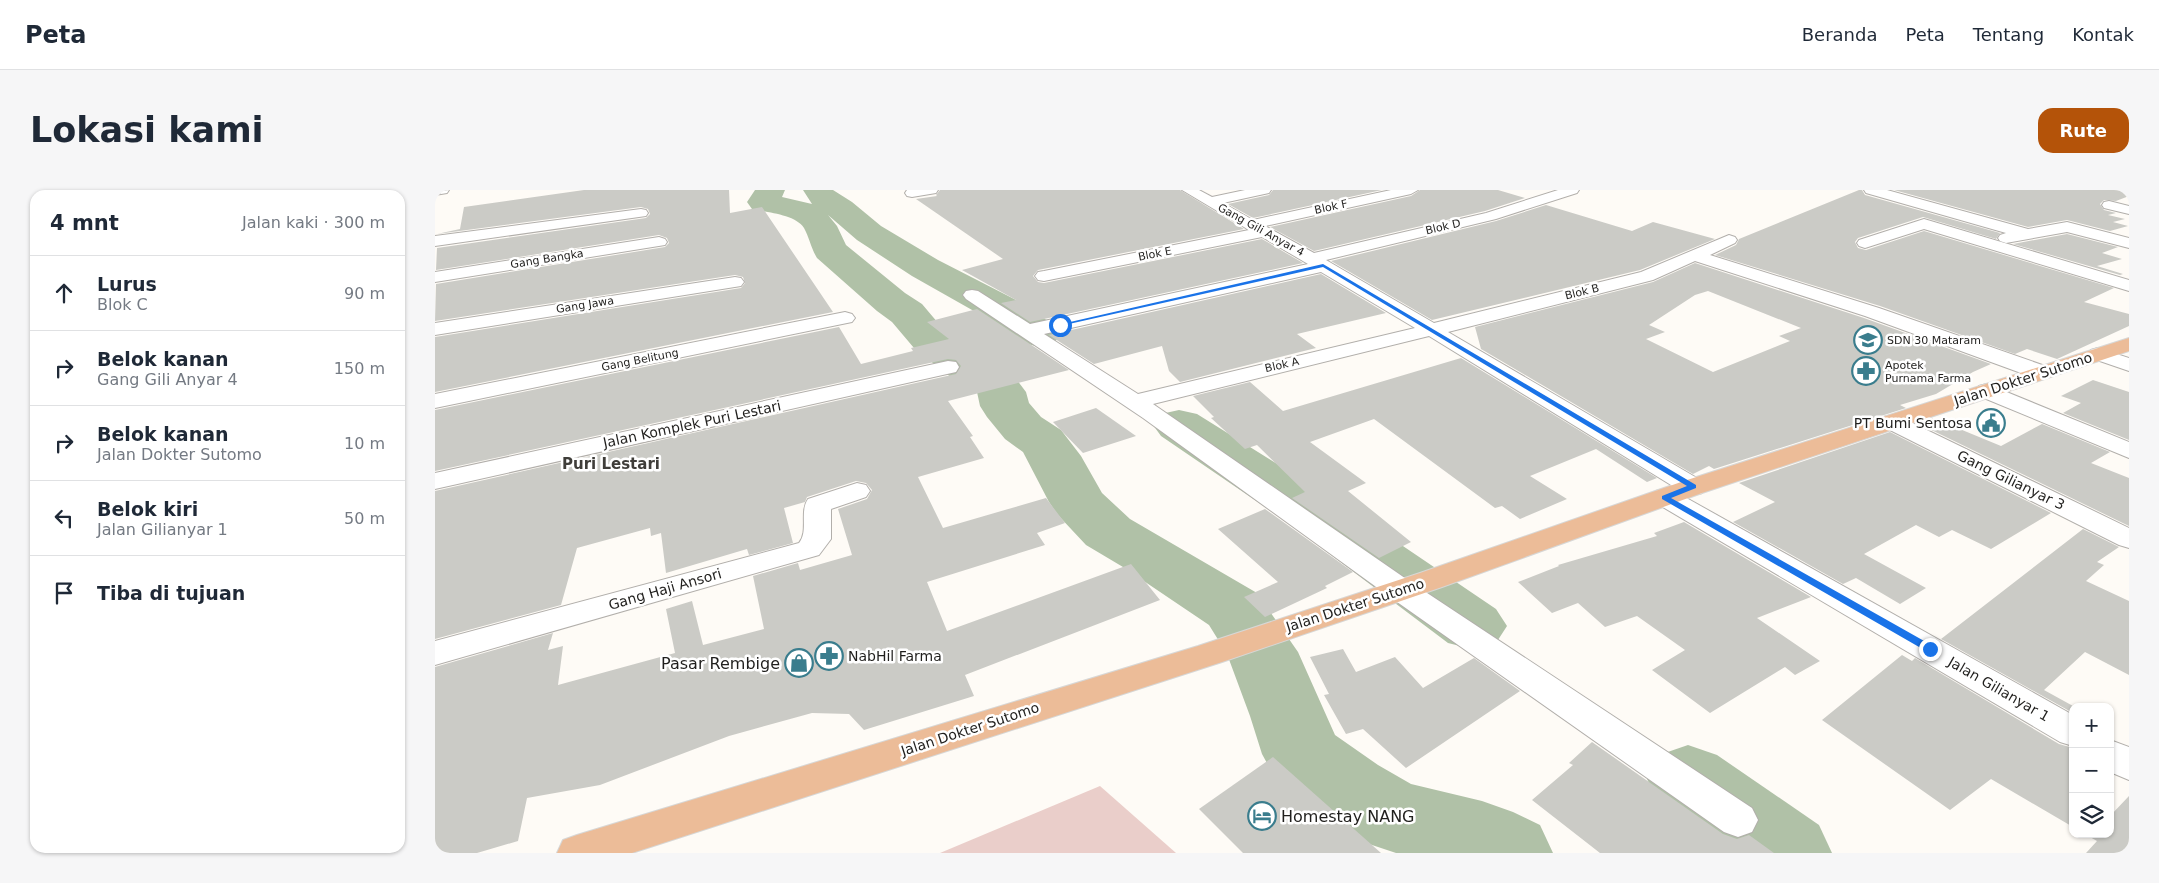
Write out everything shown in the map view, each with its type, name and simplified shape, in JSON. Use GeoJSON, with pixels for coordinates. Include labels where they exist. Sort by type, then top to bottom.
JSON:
{"type":"FeatureCollection","features":[{"type":"Feature","properties":{"kind":"main road","name":"Jalan Dokter Sutomo"},"geometry":{"type":"LineString","coordinates":[[577,853],[1210,654],[1431,580],[1693,486],[2129,344]]}},
{"type":"Feature","properties":{"kind":"street"},"geometry":{"type":"LineString","coordinates":[[435,191],[442,190]]}},
{"type":"Feature","properties":{"kind":"street"},"geometry":{"type":"LineString","coordinates":[[912,193],[931,190]]}},
{"type":"Feature","properties":{"kind":"street","name":"Gang Gili Anyar 4"},"geometry":{"type":"LineString","coordinates":[[1189,190],[1317,262],[1693,486]]}},
{"type":"Feature","properties":{"kind":"street"},"geometry":{"type":"LineString","coordinates":[[1210,202],[1264,190]]}},
{"type":"Feature","properties":{"kind":"street","name":"Blok F"},"geometry":{"type":"LineString","coordinates":[[1258,229],[1411,190]]}},
{"type":"Feature","properties":{"kind":"street","name":"Blok D"},"geometry":{"type":"LineString","coordinates":[[1025,331],[1070,323],[1317,262],[1484,218],[1573,190]]}},
{"type":"Feature","properties":{"kind":"street"},"geometry":{"type":"LineString","coordinates":[[1871,190],[2023,234]]}},
{"type":"Feature","properties":{"kind":"street"},"geometry":{"type":"LineString","coordinates":[[2109,204],[2129,210]]}},
{"type":"Feature","properties":{"kind":"street"},"geometry":{"type":"LineString","coordinates":[[435,241],[641,213]]}},
{"type":"Feature","properties":{"kind":"street"},"geometry":{"type":"LineString","coordinates":[[1865,243],[1924,224],[2129,286]]}},
{"type":"Feature","properties":{"kind":"street"},"geometry":{"type":"LineString","coordinates":[[1987,242],[2067,227],[2129,243]]}},
{"type":"Feature","properties":{"kind":"street","name":"Blok E"},"geometry":{"type":"LineString","coordinates":[[1045,276],[1258,229]]}},
{"type":"Feature","properties":{"kind":"street","name":"Blok B"},"geometry":{"type":"LineString","coordinates":[[1431,330],[1647,276],[1729,240]]}},
{"type":"Feature","properties":{"kind":"street","name":"Gang Bangka"},"geometry":{"type":"LineString","coordinates":[[435,277],[659,242]]}},
{"type":"Feature","properties":{"kind":"street"},"geometry":{"type":"LineString","coordinates":[[1695,255],[1872,312],[2040,372]]}},
{"type":"Feature","properties":{"kind":"street","name":"Gang Jawa"},"geometry":{"type":"LineString","coordinates":[[435,329],[735,282]]}},
{"type":"Feature","properties":{"kind":"street"},"geometry":{"type":"LineString","coordinates":[[972,295],[1135,402],[1401,590],[1738,820]]}},
{"type":"Feature","properties":{"kind":"street","name":"Gang Belitung"},"geometry":{"type":"LineString","coordinates":[[435,401],[845,318]]}},
{"type":"Feature","properties":{"kind":"street","name":"Blok A"},"geometry":{"type":"LineString","coordinates":[[1135,402],[1431,330]]}},
{"type":"Feature","properties":{"kind":"street"},"geometry":{"type":"LineString","coordinates":[[2098,354],[2129,366]]}},
{"type":"Feature","properties":{"kind":"street","name":"Jalan Komplek Puri Lestari"},"geometry":{"type":"LineString","coordinates":[[435,481],[948,367]]}},
{"type":"Feature","properties":{"kind":"street"},"geometry":{"type":"LineString","coordinates":[[1987,391],[2129,451]]}},
{"type":"Feature","properties":{"kind":"street","name":"Gang Gilianyar 3"},"geometry":{"type":"LineString","coordinates":[[1892,422],[2129,539]]}},
{"type":"Feature","properties":{"kind":"street","name":"Gang Haji Ansori"},"geometry":{"type":"LineString","coordinates":[[435,653],[809,549],[817,539],[817,505],[857,491]]}},
{"type":"Feature","properties":{"kind":"street","name":"Jalan Gilianyar 1"},"geometry":{"type":"LineString","coordinates":[[1665,497],[2069,730]]}},
{"type":"Feature","properties":{"kind":"street"},"geometry":{"type":"LineString","coordinates":[[2114,756],[2129,765]]}},
{"type":"Feature","properties":{"kind":"shaded area"},"geometry":{"type":"Polygon","coordinates":[[[1100,786],[1176,853],[940,853],[1100,786]]]}},
{"type":"Feature","properties":{"kind":"building"},"geometry":{"type":"Polygon","coordinates":[[[584,190],[729,190],[730,213],[762,207],[833,312],[435,392],[435,337],[741,288],[745,283],[743,277],[735,275],[435,321],[436,284],[665,247],[669,243],[667,238],[659,235],[436,270],[437,248],[646,218],[650,214],[648,209],[641,207],[437,234],[460,229],[464,207],[584,190]]]}},
{"type":"Feature","properties":{"kind":"building"},"geometry":{"type":"Polygon","coordinates":[[[940,190],[1180,190],[1244,229],[1038,270],[1033,276],[1038,282],[1044,283],[1262,239],[1303,263],[1030,322],[1001,303],[1016,300],[962,270],[1003,259],[916,199],[937,196],[940,190]]]}},
{"type":"Feature","properties":{"kind":"building"},"geometry":{"type":"Polygon","coordinates":[[[1273,190],[1382,190],[1253,218],[1228,204],[1269,195],[1273,190]]]}},
{"type":"Feature","properties":{"kind":"building"},"geometry":{"type":"Polygon","coordinates":[[[1420,190],[1498,190],[1525,198],[1485,211],[1314,251],[1270,227],[1411,196],[1420,190]]]}},
{"type":"Feature","properties":{"kind":"building"},"geometry":{"type":"Polygon","coordinates":[[[1862,190],[1865,195],[2000,233],[1996,239],[1923,217],[1858,238],[1855,242],[1858,248],[1866,250],[1924,231],[2114,288],[2084,302],[2129,314],[2129,326],[2057,359],[2027,349],[2015,354],[1880,306],[1715,255],[1736,245],[1739,239],[1862,190]]]}},
{"type":"Feature","properties":{"kind":"building"},"geometry":{"type":"Polygon","coordinates":[[[1894,190],[2129,190],[2129,196],[2116,201],[2104,200],[2100,204],[2104,210],[2116,213],[2108,215],[2125,219],[2113,222],[2128,226],[2110,231],[2067,220],[2028,227],[1894,190]]]}},
{"type":"Feature","properties":{"kind":"building"},"geometry":{"type":"Polygon","coordinates":[[[1546,205],[1632,231],[1653,222],[1715,239],[1640,270],[1432,320],[1331,261],[1496,221],[1546,205]]]}},
{"type":"Feature","properties":{"kind":"building"},"geometry":{"type":"Polygon","coordinates":[[[2067,234],[2118,247],[2102,253],[2122,259],[2097,266],[2123,274],[2120,275],[2013,244],[2067,234]]]}},
{"type":"Feature","properties":{"kind":"building"},"geometry":{"type":"Polygon","coordinates":[[[1695,263],[1864,318],[1991,364],[1973,372],[1936,394],[1900,405],[1906,408],[1714,469],[1709,466],[1693,474],[1481,349],[1475,327],[1653,282],[1695,263]],[[1708,291],[1695,295],[1649,325],[1665,332],[1646,339],[1713,372],[1790,341],[1779,336],[1801,328],[1708,291]]]}},
{"type":"Feature","properties":{"kind":"building"},"geometry":{"type":"Polygon","coordinates":[[[1321,274],[1386,313],[1297,334],[1316,348],[1180,382],[1169,371],[1162,346],[1094,364],[1049,335],[1321,274]]]}},
{"type":"Feature","properties":{"kind":"building"},"geometry":{"type":"Polygon","coordinates":[[[977,309],[1069,370],[948,401],[973,436],[970,437],[984,458],[918,477],[943,528],[1046,498],[1065,523],[1037,533],[1045,545],[927,582],[947,631],[1131,564],[1160,600],[965,675],[974,696],[864,730],[849,714],[812,713],[729,736],[600,785],[527,798],[518,841],[477,853],[435,853],[435,667],[553,633],[548,650],[563,646],[558,685],[675,653],[666,609],[692,601],[703,645],[764,629],[753,576],[798,563],[800,570],[852,555],[838,509],[867,499],[872,490],[866,483],[856,481],[807,497],[805,502],[784,508],[793,543],[749,555],[747,549],[666,573],[661,533],[651,536],[650,528],[577,548],[561,605],[435,639],[435,491],[956,374],[961,366],[956,360],[948,359],[435,471],[435,410],[839,327],[861,364],[913,351],[911,348],[949,339],[927,322],[977,309]]]}},
{"type":"Feature","properties":{"kind":"building"},"geometry":{"type":"Polygon","coordinates":[[[1461,358],[1657,478],[1647,482],[1596,449],[1530,476],[1567,499],[1520,519],[1502,506],[1495,508],[1374,419],[1310,442],[1366,483],[1348,491],[1411,542],[1379,558],[1292,498],[1305,492],[1257,445],[1245,449],[1211,418],[1214,417],[1193,396],[1250,382],[1283,411],[1461,358]]]}},
{"type":"Feature","properties":{"kind":"building"},"geometry":{"type":"Polygon","coordinates":[[[2093,380],[2129,392],[2129,440],[2063,413],[2081,403],[2061,396],[2093,380]]]}},
{"type":"Feature","properties":{"kind":"building"},"geometry":{"type":"Polygon","coordinates":[[[1096,408],[1136,436],[1083,453],[1053,422],[1096,408]]]}},
{"type":"Feature","properties":{"kind":"building"},"geometry":{"type":"Polygon","coordinates":[[[1933,418],[2001,446],[2042,424],[2110,452],[2091,463],[2129,478],[2129,526],[1917,423],[1933,418]]]}},
{"type":"Feature","properties":{"kind":"building"},"geometry":{"type":"Polygon","coordinates":[[[1890,432],[2051,513],[1991,549],[1952,530],[1939,537],[1916,525],[1864,554],[1926,588],[1900,604],[1856,578],[1843,584],[1733,522],[1775,502],[1739,483],[1890,432]]]}},
{"type":"Feature","properties":{"kind":"building"},"geometry":{"type":"Polygon","coordinates":[[[1265,509],[1353,572],[1325,586],[1327,588],[1265,617],[1244,597],[1278,582],[1218,529],[1265,509]]]}},
{"type":"Feature","properties":{"kind":"building"},"geometry":{"type":"Polygon","coordinates":[[[1684,522],[1811,597],[1757,618],[1820,661],[1795,675],[1785,667],[1710,713],[1652,670],[1685,650],[1637,616],[1605,627],[1578,603],[1552,613],[1518,582],[1558,565],[1657,536],[1654,533],[1684,522]]]}},
{"type":"Feature","properties":{"kind":"building"},"geometry":{"type":"Polygon","coordinates":[[[2083,529],[2119,547],[2097,562],[2104,565],[2086,581],[2129,601],[2129,675],[2085,652],[2044,690],[2069,704],[2069,711],[1941,639],[2083,529]]]}},
{"type":"Feature","properties":{"kind":"building"},"geometry":{"type":"Polygon","coordinates":[[[1343,649],[1356,672],[1395,657],[1423,688],[1474,658],[1520,691],[1406,768],[1363,729],[1346,734],[1324,695],[1329,694],[1310,657],[1343,649]]]}},
{"type":"Feature","properties":{"kind":"building"},"geometry":{"type":"Polygon","coordinates":[[[1902,655],[1912,661],[1915,658],[2059,744],[2069,747],[2069,825],[1991,779],[1950,810],[1822,720],[1902,655]]]}},
{"type":"Feature","properties":{"kind":"building"},"geometry":{"type":"Polygon","coordinates":[[[1592,742],[1723,834],[1737,839],[1749,835],[1774,853],[1600,853],[1532,800],[1573,765],[1569,763],[1592,742]]]}},
{"type":"Feature","properties":{"kind":"building"},"geometry":{"type":"Polygon","coordinates":[[[1273,757],[1381,853],[1243,853],[1199,809],[1273,757]]]}},
{"type":"Feature","properties":{"kind":"building"},"geometry":{"type":"Polygon","coordinates":[[[2129,796],[2129,853],[2086,853],[2097,841],[2092,838],[2114,838],[2114,812],[2129,796]]]}},
{"type":"Feature","properties":{"kind":"waterway"},"geometry":{"type":"LineString","coordinates":[[770,190],[763,202],[808,213],[820,226],[830,250],[891,302],[907,313],[929,339],[964,365],[994,382],[1002,392],[1005,406],[1023,428],[1042,441],[1054,456],[1078,502],[1108,532],[1145,553],[1233,609],[1262,652],[1289,716],[1302,754],[1348,789],[1390,815],[1482,839],[1508,853]]}},
{"type":"Feature","properties":{"kind":"waterway"},"geometry":{"type":"LineString","coordinates":[[818,190],[822,197],[841,209],[869,233],[925,268],[1003,310],[1039,334]]}},
{"type":"Feature","properties":{"kind":"waterway"},"geometry":{"type":"LineString","coordinates":[[1179,425],[1311,511],[1472,626]]}},
{"type":"Feature","properties":{"kind":"waterway"},"geometry":{"type":"LineString","coordinates":[[1688,779],[1787,853]]}},
{"type":"Feature","properties":{"kind":"place","name":"SDN 30 Mataram"},"geometry":{"type":"Point","coordinates":[1868,340]}},
{"type":"Feature","properties":{"kind":"place","name":"Apotek Purnama Farma"},"geometry":{"type":"Point","coordinates":[1866,371]}},
{"type":"Feature","properties":{"kind":"place","name":"PT Bumi Sentosa"},"geometry":{"type":"Point","coordinates":[1991,423]}},
{"type":"Feature","properties":{"kind":"place","name":"NabHil Farma"},"geometry":{"type":"Point","coordinates":[829,656]}},
{"type":"Feature","properties":{"kind":"place","name":"Pasar Rembige"},"geometry":{"type":"Point","coordinates":[799,663]}},
{"type":"Feature","properties":{"kind":"place","name":"Homestay NANG"},"geometry":{"type":"Point","coordinates":[1262,816]}},
{"type":"Feature","properties":{"kind":"district","name":"Puri Lestari"},"geometry":{"type":"Point","coordinates":[611,464]}},
{"type":"Feature","properties":{"kind":"route"},"geometry":{"type":"LineString","coordinates":[[1060,325],[1323,266],[1693,486],[1665,497],[1930,649]]}}]}
